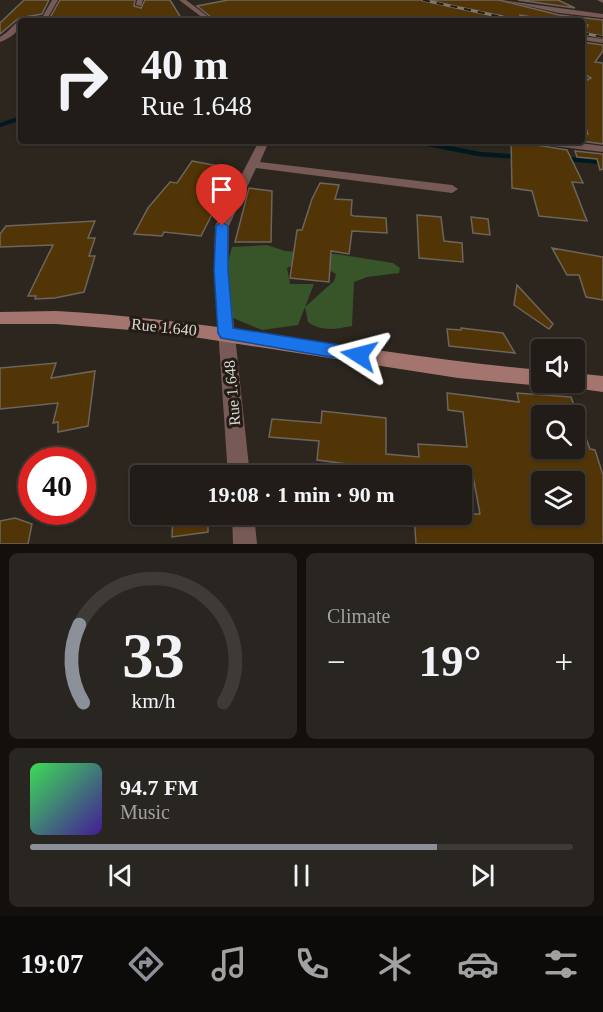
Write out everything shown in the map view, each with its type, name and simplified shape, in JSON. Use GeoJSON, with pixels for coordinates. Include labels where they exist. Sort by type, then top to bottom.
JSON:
{"type":"FeatureCollection","features":[{"type":"Feature","properties":{"kind":"street"},"geometry":{"type":"LineString","coordinates":[[45,18],[55,0]]}},
{"type":"Feature","properties":{"kind":"street"},"geometry":{"type":"LineString","coordinates":[[182,0],[208,18]]}},
{"type":"Feature","properties":{"kind":"street"},"geometry":{"type":"LineString","coordinates":[[504,0],[559,11],[603,16]]}},
{"type":"Feature","properties":{"kind":"street"},"geometry":{"type":"LineString","coordinates":[[536,0],[559,11]]}},
{"type":"Feature","properties":{"kind":"street"},"geometry":{"type":"LineString","coordinates":[[0,40],[10,34],[18,22]]}},
{"type":"Feature","properties":{"kind":"street"},"geometry":{"type":"LineString","coordinates":[[585,38],[603,41]]}},
{"type":"Feature","properties":{"kind":"street","name":"Rue 1.648"},"geometry":{"type":"LineString","coordinates":[[238,465],[221,270],[222,226],[262,144]]}},
{"type":"Feature","properties":{"kind":"street"},"geometry":{"type":"LineString","coordinates":[[554,144],[603,149]]}},
{"type":"Feature","properties":{"kind":"street"},"geometry":{"type":"LineString","coordinates":[[251,164],[453,189]]}},
{"type":"Feature","properties":{"kind":"street","name":"Rue 1.640"},"geometry":{"type":"LineString","coordinates":[[0,318],[32,316],[124,322],[226,333],[448,370],[531,377]]}},
{"type":"Feature","properties":{"kind":"street"},"geometry":{"type":"LineString","coordinates":[[585,382],[603,384]]}},
{"type":"Feature","properties":{"kind":"street"},"geometry":{"type":"LineString","coordinates":[[244,525],[245,544]]}},
{"type":"Feature","properties":{"kind":"green space"},"geometry":{"type":"Polygon","coordinates":[[[267,245],[285,251],[336,254],[393,263],[400,268],[399,273],[367,277],[354,282],[352,326],[329,329],[313,325],[308,322],[305,307],[298,325],[262,330],[233,318],[227,309],[225,273],[232,247],[267,245]],[[299,264],[287,268],[290,284],[314,284],[305,307],[334,281],[336,274],[312,265],[299,264]]]}},
{"type":"Feature","properties":{"kind":"building"},"geometry":{"type":"Polygon","coordinates":[[[24,0],[49,0],[42,14],[18,18],[0,34],[0,23],[24,0]]]}},
{"type":"Feature","properties":{"kind":"building"},"geometry":{"type":"Polygon","coordinates":[[[60,0],[135,0],[134,6],[141,8],[145,0],[170,0],[181,18],[50,18],[60,0]]]}},
{"type":"Feature","properties":{"kind":"building"},"geometry":{"type":"Polygon","coordinates":[[[228,0],[499,0],[559,15],[603,20],[603,37],[585,34],[588,25],[585,24],[585,18],[538,18],[520,15],[520,18],[212,18],[197,6],[228,0]]]}},
{"type":"Feature","properties":{"kind":"building"},"geometry":{"type":"Polygon","coordinates":[[[518,0],[558,0],[575,8],[518,0]]]}},
{"type":"Feature","properties":{"kind":"building"},"geometry":{"type":"Polygon","coordinates":[[[585,42],[603,45],[603,51],[595,62],[603,63],[603,144],[585,142],[585,134],[588,134],[585,125],[585,81],[591,78],[585,75],[585,42]]]}},
{"type":"Feature","properties":{"kind":"building"},"geometry":{"type":"Polygon","coordinates":[[[511,144],[530,144],[567,150],[583,183],[572,182],[587,221],[539,216],[532,191],[512,188],[511,144]]]}},
{"type":"Feature","properties":{"kind":"building"},"geometry":{"type":"Polygon","coordinates":[[[575,151],[603,154],[603,169],[600,170],[597,159],[577,157],[575,151]]]}},
{"type":"Feature","properties":{"kind":"building"},"geometry":{"type":"Polygon","coordinates":[[[192,161],[235,169],[201,236],[164,232],[162,236],[134,234],[148,208],[170,182],[177,183],[192,161]]]}},
{"type":"Feature","properties":{"kind":"building"},"geometry":{"type":"Polygon","coordinates":[[[320,183],[339,185],[335,199],[352,200],[351,215],[386,218],[387,233],[352,231],[349,254],[331,251],[329,282],[290,278],[297,230],[302,230],[320,183]]]}},
{"type":"Feature","properties":{"kind":"building"},"geometry":{"type":"Polygon","coordinates":[[[249,188],[272,191],[271,242],[235,242],[249,188]]]}},
{"type":"Feature","properties":{"kind":"building"},"geometry":{"type":"Polygon","coordinates":[[[417,215],[441,217],[444,241],[462,243],[463,262],[419,258],[417,215]]]}},
{"type":"Feature","properties":{"kind":"building"},"geometry":{"type":"Polygon","coordinates":[[[471,217],[488,219],[490,235],[473,233],[471,217]]]}},
{"type":"Feature","properties":{"kind":"building"},"geometry":{"type":"Polygon","coordinates":[[[95,221],[88,238],[95,238],[89,256],[95,256],[84,292],[55,298],[35,299],[36,296],[28,296],[53,245],[0,247],[0,234],[6,226],[95,221]]]}},
{"type":"Feature","properties":{"kind":"building"},"geometry":{"type":"Polygon","coordinates":[[[552,248],[603,257],[603,300],[586,297],[579,275],[567,275],[552,248]]]}},
{"type":"Feature","properties":{"kind":"building"},"geometry":{"type":"Polygon","coordinates":[[[517,285],[553,324],[549,329],[514,305],[517,285]]]}},
{"type":"Feature","properties":{"kind":"building"},"geometry":{"type":"Polygon","coordinates":[[[461,328],[503,333],[515,353],[449,346],[447,329],[461,330],[461,328]]]}},
{"type":"Feature","properties":{"kind":"building"},"geometry":{"type":"Polygon","coordinates":[[[56,363],[51,378],[95,371],[88,426],[58,432],[58,422],[53,423],[58,403],[0,409],[0,368],[56,363]]]}},
{"type":"Feature","properties":{"kind":"building"},"geometry":{"type":"Polygon","coordinates":[[[447,393],[519,402],[517,393],[571,397],[574,405],[531,405],[531,459],[585,459],[585,435],[590,449],[595,450],[603,475],[603,544],[416,544],[415,525],[472,525],[472,514],[480,514],[472,465],[356,465],[317,460],[319,441],[269,437],[272,419],[321,423],[322,411],[386,418],[386,454],[419,457],[418,444],[467,447],[463,412],[448,410],[447,393]]]}},
{"type":"Feature","properties":{"kind":"building"},"geometry":{"type":"Polygon","coordinates":[[[15,518],[18,519],[18,525],[32,525],[28,544],[0,544],[0,521],[15,518]]]}},
{"type":"Feature","properties":{"kind":"building"},"geometry":{"type":"Polygon","coordinates":[[[173,525],[208,525],[208,532],[172,537],[173,525]]]}},
{"type":"Feature","properties":{"kind":"waterway"},"geometry":{"type":"LineString","coordinates":[[0,125],[18,119]]}},
{"type":"Feature","properties":{"kind":"waterway"},"geometry":{"type":"LineString","coordinates":[[428,144],[479,154],[519,157]]}},
{"type":"Feature","properties":{"kind":"waterway"},"geometry":{"type":"LineString","coordinates":[[565,159],[603,162]]}},
{"type":"Feature","properties":{"kind":"railway"},"geometry":{"type":"LineString","coordinates":[[423,0],[507,18]]}},
{"type":"Feature","properties":{"kind":"railway"},"geometry":{"type":"LineString","coordinates":[[585,34],[603,37]]}},
{"type":"Feature","properties":{"kind":"route"},"geometry":{"type":"LineString","coordinates":[[222,226],[221,270],[226,333],[359,355]]}}]}
